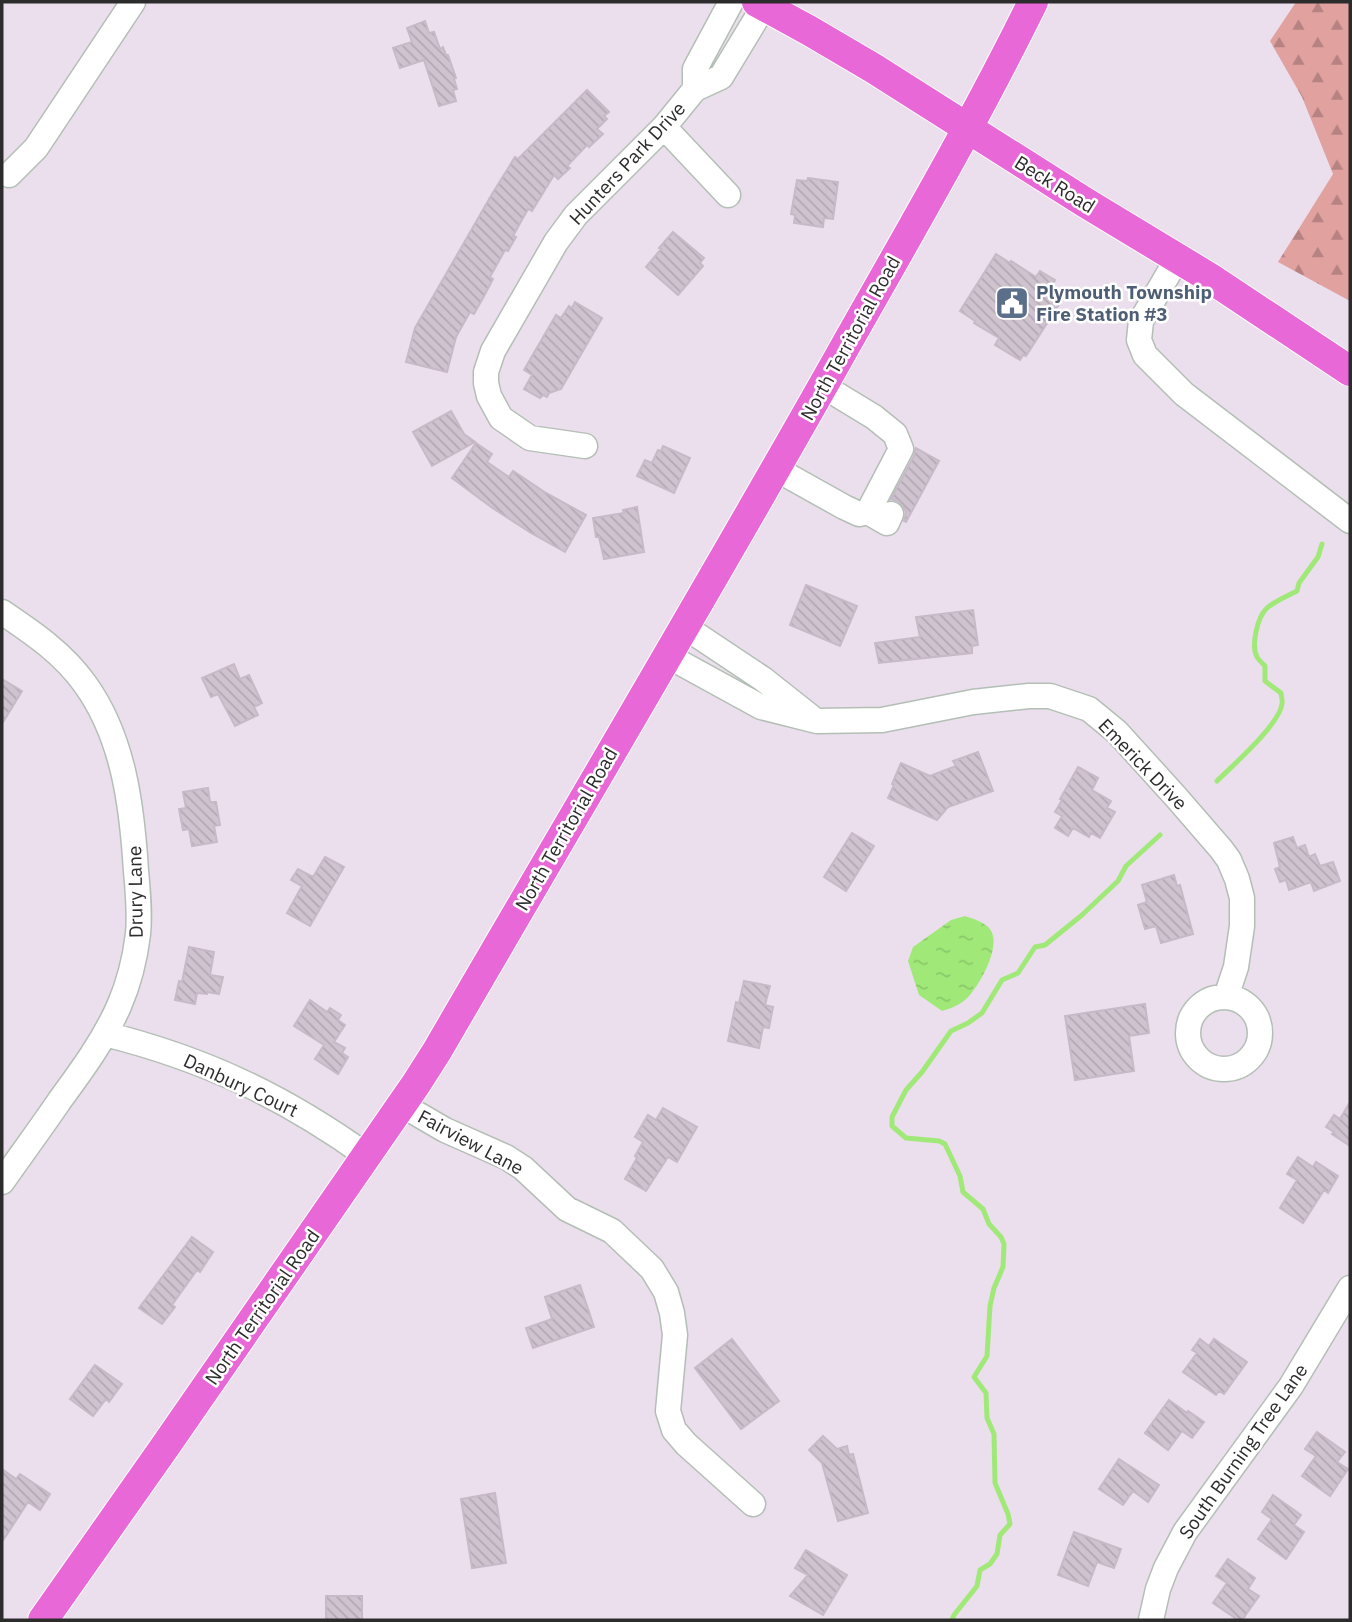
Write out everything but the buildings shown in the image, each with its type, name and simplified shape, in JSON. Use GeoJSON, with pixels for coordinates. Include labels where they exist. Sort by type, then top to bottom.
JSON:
{"type":"FeatureCollection","features":[{"type":"Feature","properties":{"kind":"main road","name":"North Territorial Road"},"geometry":{"type":"LineString","coordinates":[[43,1620],[367,1156],[437,1051],[776,469],[968,128],[1033,2]]}},
{"type":"Feature","properties":{"kind":"main road","name":"Beck Road"},"geometry":{"type":"LineString","coordinates":[[761,4],[873,68],[1086,204],[1210,278],[1350,371]]}},
{"type":"Feature","properties":{"kind":"street"},"geometry":{"type":"LineString","coordinates":[[9,174],[36,148],[133,2]]}},
{"type":"Feature","properties":{"kind":"street","name":"Hunters Park Drive"},"geometry":{"type":"LineString","coordinates":[[695,89],[695,69],[731,2]]}},
{"type":"Feature","properties":{"kind":"street","name":"Hunters Park Drive"},"geometry":{"type":"LineString","coordinates":[[585,446],[530,438],[501,418],[489,396],[486,383],[489,360],[556,242],[576,215],[664,127],[695,89],[721,78],[761,4]]}},
{"type":"Feature","properties":{"kind":"street"},"geometry":{"type":"LineString","coordinates":[[664,127],[728,195]]}},
{"type":"Feature","properties":{"kind":"street"},"geometry":{"type":"LineString","coordinates":[[1178,259],[1141,321],[1139,340],[1144,355],[1184,394],[1350,521]]}},
{"type":"Feature","properties":{"kind":"street"},"geometry":{"type":"LineString","coordinates":[[776,469],[844,508],[859,514],[880,513],[901,449],[895,434],[874,417],[823,386]]}},
{"type":"Feature","properties":{"kind":"street","name":"Drury Lane"},"geometry":{"type":"LineString","coordinates":[[2,612],[42,639],[61,656],[86,685],[105,718],[122,765],[134,837],[139,906],[135,958],[128,983],[105,1034],[2,1182]]}},
{"type":"Feature","properties":{"kind":"street"},"geometry":{"type":"LineString","coordinates":[[685,627],[763,679],[817,721]]}},
{"type":"Feature","properties":{"kind":"street","name":"Emerick Drive"},"geometry":{"type":"LineString","coordinates":[[668,656],[761,707],[817,721],[882,720],[973,702],[1029,696],[1050,696],[1089,709],[1117,732],[1229,860],[1242,898],[1242,926],[1236,967],[1226,997]]}},
{"type":"Feature","properties":{"kind":"street","name":"Danbury Court"},"geometry":{"type":"LineString","coordinates":[[105,1034],[172,1053],[244,1082],[305,1114],[367,1156]]}},
{"type":"Feature","properties":{"kind":"street","name":"Fairview Lane"},"geometry":{"type":"LineString","coordinates":[[402,1104],[445,1130],[506,1157],[523,1168],[567,1209],[612,1231],[652,1269],[666,1292],[676,1335],[668,1411],[674,1430],[753,1504]]}},
{"type":"Feature","properties":{"kind":"street","name":"South Burning Tree Lane"},"geometry":{"type":"LineString","coordinates":[[1151,1620],[1158,1589],[1185,1532],[1291,1386],[1350,1288]]}},
{"type":"Feature","properties":{"kind":"green space"},"geometry":{"type":"Polygon","coordinates":[[[1296,2],[1350,2],[1350,301],[1278,262],[1333,174],[1302,97],[1270,41],[1296,2]]]}},
{"type":"Feature","properties":{"kind":"water"},"geometry":{"type":"Polygon","coordinates":[[[965,916],[990,929],[993,936],[992,953],[984,973],[970,995],[957,1005],[942,1011],[919,995],[908,961],[913,947],[951,920],[965,916]]]}},
{"type":"Feature","properties":{"kind":"waterway"},"geometry":{"type":"LineString","coordinates":[[1217,781],[1254,744],[1279,713],[1281,693],[1265,681],[1265,666],[1255,652],[1256,632],[1263,612],[1297,591],[1299,583],[1318,557],[1322,544]]}},
{"type":"Feature","properties":{"kind":"waterway"},"geometry":{"type":"LineString","coordinates":[[952,1620],[977,1586],[980,1570],[990,1564],[997,1554],[1000,1535],[1010,1524],[995,1483],[994,1434],[987,1418],[986,1393],[974,1377],[987,1356],[990,1306],[1003,1267],[1004,1244],[989,1224],[983,1209],[963,1192],[960,1176],[945,1144],[906,1138],[892,1126],[892,1117],[906,1090],[951,1031],[982,1013],[1002,980],[1018,973],[1035,947],[1045,945],[1082,915],[1118,881],[1126,866],[1160,835]]}},
{"type":"Feature","properties":{"kind":"place","name":"Plymouth Township Fire Station #3"},"geometry":{"type":"Point","coordinates":[1012,303]}}]}
